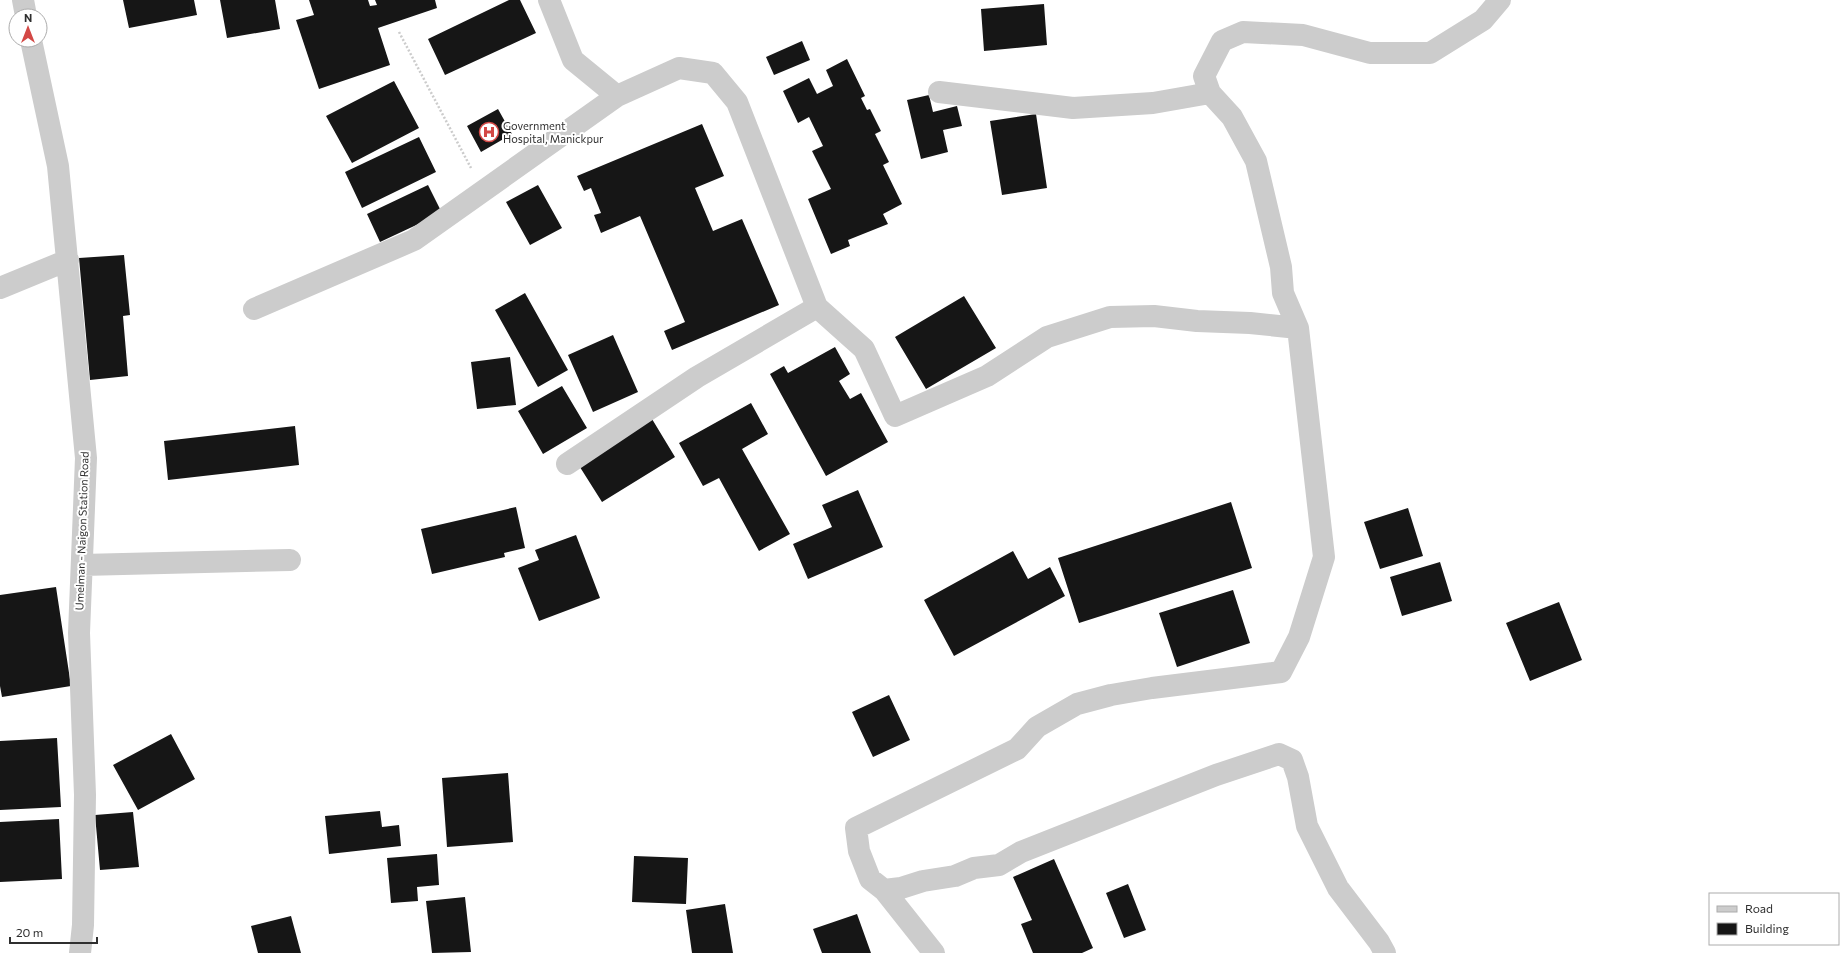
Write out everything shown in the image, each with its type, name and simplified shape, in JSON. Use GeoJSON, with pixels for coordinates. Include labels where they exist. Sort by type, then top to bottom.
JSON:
{"type":"FeatureCollection","features":[{"type":"Feature","properties":{"kind":"street"},"geometry":{"type":"LineString","coordinates":[[549,0],[573,60],[617,96]]}},
{"type":"Feature","properties":{"kind":"street"},"geometry":{"type":"LineString","coordinates":[[934,953],[884,890],[870,879],[859,851],[856,828],[1017,749],[1037,727],[1077,704],[1111,695],[1159,687],[1281,672],[1299,637],[1324,557],[1298,328],[1283,293],[1280,260],[1256,161],[1232,118],[1210,93],[1204,76],[1222,41],[1244,32],[1303,35],[1370,53],[1430,53],[1483,20],[1500,0]]}},
{"type":"Feature","properties":{"kind":"street","name":"Umelman - Naigon Station Road"},"geometry":{"type":"LineString","coordinates":[[33,48],[58,166],[86,458],[80,633],[85,795],[83,925],[80,953]]}},
{"type":"Feature","properties":{"kind":"street"},"geometry":{"type":"LineString","coordinates":[[254,309],[414,240],[617,96],[679,68],[713,73],[737,102],[816,307],[864,349],[895,416],[987,376],[1047,337],[1110,317],[1154,316],[1197,321],[1250,323],[1298,328]]}},
{"type":"Feature","properties":{"kind":"street"},"geometry":{"type":"LineString","coordinates":[[939,92],[1073,108],[1153,103],[1210,93]]}},
{"type":"Feature","properties":{"kind":"street"},"geometry":{"type":"LineString","coordinates":[[0,288],[68,260]]}},
{"type":"Feature","properties":{"kind":"street"},"geometry":{"type":"LineString","coordinates":[[567,464],[697,377],[816,307]]}},
{"type":"Feature","properties":{"kind":"street"},"geometry":{"type":"LineString","coordinates":[[82,565],[290,560]]}},
{"type":"Feature","properties":{"kind":"street"},"geometry":{"type":"LineString","coordinates":[[884,890],[901,888],[923,881],[955,876],[974,868],[999,865],[1021,852],[1216,775],[1279,754],[1292,760],[1298,777],[1307,826],[1338,888],[1379,942],[1385,953]]}},
{"type":"Feature","properties":{"kind":"path"},"geometry":{"type":"LineString","coordinates":[[399,32],[483,190]]}},
{"type":"Feature","properties":{"kind":"building"},"geometry":{"type":"Polygon","coordinates":[[[123,0],[194,0],[197,15],[129,28],[123,0]]]}},
{"type":"Feature","properties":{"kind":"building"},"geometry":{"type":"Polygon","coordinates":[[[220,0],[275,0],[280,29],[227,38],[220,0]]]}},
{"type":"Feature","properties":{"kind":"building"},"geometry":{"type":"Polygon","coordinates":[[[309,0],[368,0],[370,6],[377,5],[375,0],[435,0],[437,8],[378,28],[390,65],[319,89],[296,20],[314,15],[309,0]]]}},
{"type":"Feature","properties":{"kind":"building"},"geometry":{"type":"Polygon","coordinates":[[[509,0],[520,0],[536,33],[445,75],[428,39],[509,0]]]}},
{"type":"Feature","properties":{"kind":"building"},"geometry":{"type":"Polygon","coordinates":[[[1044,4],[1047,45],[984,51],[981,9],[1044,4]]]}},
{"type":"Feature","properties":{"kind":"building"},"geometry":{"type":"Polygon","coordinates":[[[802,41],[810,60],[774,75],[766,57],[802,41]]]}},
{"type":"Feature","properties":{"kind":"building"},"geometry":{"type":"Polygon","coordinates":[[[847,59],[865,96],[861,98],[867,110],[870,109],[881,131],[875,134],[889,162],[883,165],[902,204],[883,214],[888,224],[848,240],[850,246],[831,254],[808,199],[831,189],[812,151],[823,146],[809,117],[798,123],[783,91],[809,78],[817,94],[833,86],[826,70],[847,59]]]}},
{"type":"Feature","properties":{"kind":"building"},"geometry":{"type":"Polygon","coordinates":[[[394,81],[419,128],[352,163],[326,116],[394,81]]]}},
{"type":"Feature","properties":{"kind":"building"},"geometry":{"type":"Polygon","coordinates":[[[929,95],[933,112],[957,106],[962,126],[943,130],[948,152],[921,159],[907,100],[929,95]]]}},
{"type":"Feature","properties":{"kind":"building"},"geometry":{"type":"Polygon","coordinates":[[[498,109],[512,134],[481,152],[467,126],[498,109]]]}},
{"type":"Feature","properties":{"kind":"building"},"geometry":{"type":"Polygon","coordinates":[[[1036,114],[1047,188],[1002,195],[990,121],[1036,114]]]}},
{"type":"Feature","properties":{"kind":"building"},"geometry":{"type":"Polygon","coordinates":[[[702,124],[724,176],[695,188],[713,231],[742,219],[779,305],[672,350],[664,331],[685,322],[640,216],[601,233],[594,215],[601,213],[591,188],[584,191],[577,176],[702,124]]]}},
{"type":"Feature","properties":{"kind":"building"},"geometry":{"type":"Polygon","coordinates":[[[419,137],[436,172],[362,208],[345,172],[419,137]]]}},
{"type":"Feature","properties":{"kind":"building"},"geometry":{"type":"Polygon","coordinates":[[[428,185],[442,213],[380,242],[367,214],[428,185]]]}},
{"type":"Feature","properties":{"kind":"building"},"geometry":{"type":"Polygon","coordinates":[[[538,185],[562,228],[530,245],[506,202],[538,185]]]}},
{"type":"Feature","properties":{"kind":"building"},"geometry":{"type":"Polygon","coordinates":[[[124,255],[130,315],[123,316],[128,376],[90,380],[79,258],[124,255]]]}},
{"type":"Feature","properties":{"kind":"building"},"geometry":{"type":"Polygon","coordinates":[[[525,293],[568,370],[538,387],[495,310],[525,293]]]}},
{"type":"Feature","properties":{"kind":"building"},"geometry":{"type":"Polygon","coordinates":[[[964,296],[996,348],[926,389],[895,337],[964,296]]]}},
{"type":"Feature","properties":{"kind":"building"},"geometry":{"type":"Polygon","coordinates":[[[613,335],[638,392],[593,412],[568,355],[613,335]]]}},
{"type":"Feature","properties":{"kind":"building"},"geometry":{"type":"Polygon","coordinates":[[[835,347],[850,374],[839,381],[850,399],[861,393],[888,442],[826,476],[770,374],[784,366],[788,373],[835,347]]]}},
{"type":"Feature","properties":{"kind":"building"},"geometry":{"type":"Polygon","coordinates":[[[510,357],[516,405],[477,409],[471,362],[510,357]]]}},
{"type":"Feature","properties":{"kind":"building"},"geometry":{"type":"Polygon","coordinates":[[[562,386],[587,428],[543,454],[518,411],[562,386]]]}},
{"type":"Feature","properties":{"kind":"building"},"geometry":{"type":"Polygon","coordinates":[[[751,403],[768,434],[742,449],[790,534],[759,551],[719,478],[703,486],[679,443],[751,403]]]}},
{"type":"Feature","properties":{"kind":"building"},"geometry":{"type":"Polygon","coordinates":[[[652,419],[675,457],[602,502],[578,464],[652,419]]]}},
{"type":"Feature","properties":{"kind":"building"},"geometry":{"type":"Polygon","coordinates":[[[295,426],[299,465],[168,480],[164,441],[295,426]]]}},
{"type":"Feature","properties":{"kind":"building"},"geometry":{"type":"Polygon","coordinates":[[[858,490],[883,547],[808,579],[793,544],[832,527],[822,505],[858,490]]]}},
{"type":"Feature","properties":{"kind":"building"},"geometry":{"type":"Polygon","coordinates":[[[1231,502],[1252,568],[1079,623],[1058,558],[1231,502]]]}},
{"type":"Feature","properties":{"kind":"building"},"geometry":{"type":"Polygon","coordinates":[[[516,507],[525,548],[504,553],[505,557],[432,574],[421,529],[516,507]]]}},
{"type":"Feature","properties":{"kind":"building"},"geometry":{"type":"Polygon","coordinates":[[[1408,508],[1423,556],[1380,569],[1364,522],[1408,508]]]}},
{"type":"Feature","properties":{"kind":"building"},"geometry":{"type":"Polygon","coordinates":[[[576,535],[600,598],[539,621],[518,568],[539,560],[535,550],[576,535]]]}},
{"type":"Feature","properties":{"kind":"building"},"geometry":{"type":"Polygon","coordinates":[[[1013,551],[1028,579],[1050,567],[1065,596],[954,656],[924,600],[1013,551]]]}},
{"type":"Feature","properties":{"kind":"building"},"geometry":{"type":"Polygon","coordinates":[[[1440,562],[1452,601],[1402,616],[1390,577],[1440,562]]]}},
{"type":"Feature","properties":{"kind":"building"},"geometry":{"type":"Polygon","coordinates":[[[56,587],[71,686],[2,697],[0,686],[0,595],[56,587]]]}},
{"type":"Feature","properties":{"kind":"building"},"geometry":{"type":"Polygon","coordinates":[[[1233,590],[1250,643],[1177,667],[1159,613],[1233,590]]]}},
{"type":"Feature","properties":{"kind":"building"},"geometry":{"type":"Polygon","coordinates":[[[1559,602],[1582,660],[1530,681],[1506,623],[1559,602]]]}},
{"type":"Feature","properties":{"kind":"building"},"geometry":{"type":"Polygon","coordinates":[[[889,695],[910,740],[873,757],[852,712],[889,695]]]}},
{"type":"Feature","properties":{"kind":"building"},"geometry":{"type":"Polygon","coordinates":[[[171,734],[195,779],[138,810],[113,765],[171,734]]]}},
{"type":"Feature","properties":{"kind":"building"},"geometry":{"type":"Polygon","coordinates":[[[57,738],[61,807],[0,810],[0,741],[57,738]]]}},
{"type":"Feature","properties":{"kind":"building"},"geometry":{"type":"Polygon","coordinates":[[[508,773],[513,842],[447,847],[442,778],[508,773]]]}},
{"type":"Feature","properties":{"kind":"building"},"geometry":{"type":"Polygon","coordinates":[[[380,811],[382,827],[399,825],[401,846],[329,854],[325,816],[380,811]]]}},
{"type":"Feature","properties":{"kind":"building"},"geometry":{"type":"Polygon","coordinates":[[[133,812],[139,867],[100,870],[95,815],[133,812]]]}},
{"type":"Feature","properties":{"kind":"building"},"geometry":{"type":"Polygon","coordinates":[[[59,819],[62,879],[0,882],[0,822],[59,819]]]}},
{"type":"Feature","properties":{"kind":"building"},"geometry":{"type":"Polygon","coordinates":[[[437,854],[439,885],[417,887],[418,901],[391,903],[387,858],[437,854]]]}},
{"type":"Feature","properties":{"kind":"building"},"geometry":{"type":"Polygon","coordinates":[[[634,856],[688,858],[686,904],[632,902],[634,856]]]}},
{"type":"Feature","properties":{"kind":"building"},"geometry":{"type":"Polygon","coordinates":[[[1054,859],[1093,948],[1082,953],[1033,953],[1021,924],[1032,920],[1013,877],[1054,859]]]}},
{"type":"Feature","properties":{"kind":"building"},"geometry":{"type":"Polygon","coordinates":[[[1128,884],[1146,930],[1124,938],[1106,893],[1128,884]]]}},
{"type":"Feature","properties":{"kind":"building"},"geometry":{"type":"Polygon","coordinates":[[[465,897],[471,952],[432,953],[426,901],[465,897]]]}},
{"type":"Feature","properties":{"kind":"building"},"geometry":{"type":"Polygon","coordinates":[[[725,904],[733,953],[692,953],[686,910],[725,904]]]}},
{"type":"Feature","properties":{"kind":"building"},"geometry":{"type":"Polygon","coordinates":[[[857,914],[871,953],[822,953],[813,929],[857,914]]]}},
{"type":"Feature","properties":{"kind":"building"},"geometry":{"type":"Polygon","coordinates":[[[291,916],[301,953],[258,953],[251,926],[291,916]]]}},
{"type":"Feature","properties":{"kind":"place","name":"Government Hospital, Manickpur"},"geometry":{"type":"Point","coordinates":[489,132]}}]}
